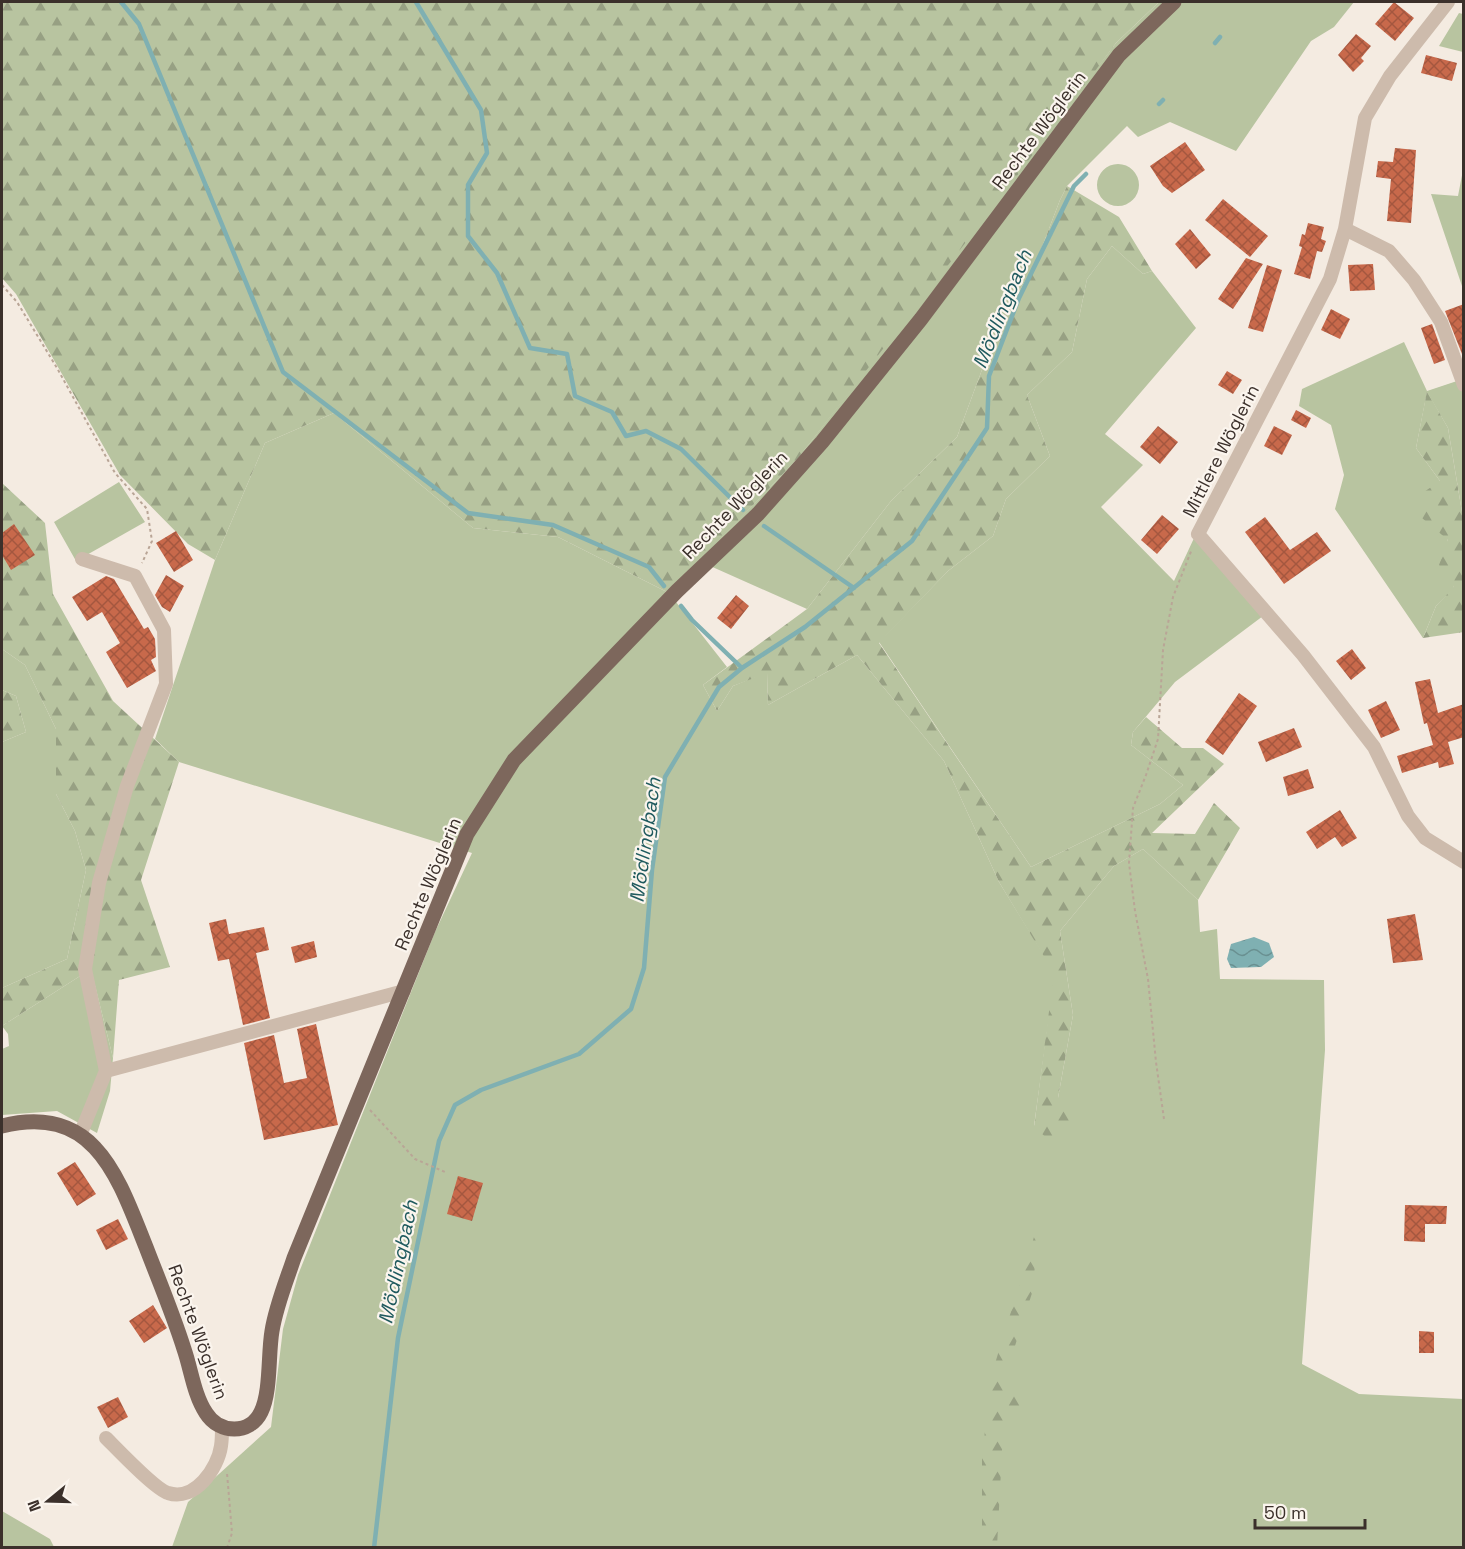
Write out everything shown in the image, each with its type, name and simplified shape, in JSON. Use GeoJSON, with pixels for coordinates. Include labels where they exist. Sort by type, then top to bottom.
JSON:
{"type":"FeatureCollection","features":[{"type":"Feature","properties":{"kind":"main road","name":"Rechte Wöglerin"},"geometry":{"type":"LineString","coordinates":[[2,1126],[32,1122],[67,1129],[80,1135],[100,1153],[120,1184],[179,1332],[201,1404],[207,1415],[222,1427],[240,1429],[256,1420],[262,1411],[266,1397],[272,1329],[294,1258],[467,834],[514,760],[678,591],[758,514],[822,442],[921,318],[1119,55],[1174,2]]}},
{"type":"Feature","properties":{"kind":"street","name":"Mittlere Wöglerin"},"geometry":{"type":"LineString","coordinates":[[1448,2],[1390,76],[1365,118],[1345,229],[1330,279],[1198,534],[1303,655],[1374,747],[1399,801],[1419,831],[1425,838],[1464,862]]}},
{"type":"Feature","properties":{"kind":"street"},"geometry":{"type":"LineString","coordinates":[[1345,229],[1389,251],[1414,280],[1441,322],[1464,385]]}},
{"type":"Feature","properties":{"kind":"street"},"geometry":{"type":"LineString","coordinates":[[80,1135],[106,1071],[85,969],[99,883],[127,786],[166,684],[164,630],[135,576],[82,559]]}},
{"type":"Feature","properties":{"kind":"street"},"geometry":{"type":"LineString","coordinates":[[106,1071],[404,991]]}},
{"type":"Feature","properties":{"kind":"street"},"geometry":{"type":"LineString","coordinates":[[106,1438],[156,1485],[168,1493],[180,1494],[191,1491],[201,1483],[213,1467],[221,1447],[222,1427]]}},
{"type":"Feature","properties":{"kind":"path"},"geometry":{"type":"LineString","coordinates":[[2,285],[17,302],[51,358],[115,473],[147,509],[152,542],[135,576]]}},
{"type":"Feature","properties":{"kind":"path"},"geometry":{"type":"LineString","coordinates":[[1164,1119],[1155,1062],[1148,979],[1135,911],[1129,863],[1133,808],[1158,740],[1163,650],[1173,597],[1198,534]]}},
{"type":"Feature","properties":{"kind":"path"},"geometry":{"type":"LineString","coordinates":[[359,1098],[415,1159],[445,1172]]}},
{"type":"Feature","properties":{"kind":"path"},"geometry":{"type":"LineString","coordinates":[[227,1471],[232,1533],[227,1548]]}},
{"type":"Feature","properties":{"kind":"green space"},"geometry":{"type":"Polygon","coordinates":[[[2,2],[1159,2],[1116,43],[1001,197],[799,457],[669,593],[558,537],[473,528],[334,413],[265,443],[215,560],[188,544],[120,475],[16,294],[2,278],[2,2]]]}},
{"type":"Feature","properties":{"kind":"green space"},"geometry":{"type":"Polygon","coordinates":[[[1159,2],[1354,2],[1334,27],[1311,41],[1236,151],[1170,122],[1138,137],[1127,126],[1067,186],[1037,260],[996,332],[957,437],[891,501],[807,609],[699,561],[799,457],[1116,43],[1159,2]]]}},
{"type":"Feature","properties":{"kind":"green space"},"geometry":{"type":"Polygon","coordinates":[[[1459,13],[1463,14],[1463,52],[1439,46],[1459,13]]]}},
{"type":"Feature","properties":{"kind":"green space"},"geometry":{"type":"Polygon","coordinates":[[[1118,164],[1133,170],[1139,185],[1133,200],[1118,206],[1103,200],[1097,185],[1103,170],[1118,164]]]}},
{"type":"Feature","properties":{"kind":"green space"},"geometry":{"type":"Polygon","coordinates":[[[1463,170],[1463,289],[1431,194],[1458,196],[1463,170]]]}},
{"type":"Feature","properties":{"kind":"green space"},"geometry":{"type":"Polygon","coordinates":[[[1067,186],[1119,217],[1152,271],[1143,274],[1112,246],[1087,279],[1072,352],[1027,395],[1050,456],[1006,499],[993,536],[948,571],[879,643],[1031,867],[1160,804],[1183,785],[1131,745],[1133,732],[1146,717],[1182,748],[1203,748],[1224,764],[1152,833],[1195,834],[1214,803],[1240,828],[1198,900],[1143,849],[1114,866],[1060,931],[1073,1015],[1058,1098],[1086,1121],[1049,1140],[1034,1127],[1054,973],[999,882],[944,761],[857,655],[768,705],[767,673],[733,686],[717,711],[703,685],[807,609],[891,501],[957,437],[996,332],[1037,260],[1067,186]]]}},
{"type":"Feature","properties":{"kind":"green space"},"geometry":{"type":"Polygon","coordinates":[[[1112,246],[1143,274],[1152,271],[1196,328],[1105,434],[1143,465],[1101,507],[1174,581],[1195,536],[1263,616],[1175,682],[1133,732],[1131,745],[1183,785],[1160,804],[1031,867],[879,642],[948,571],[993,536],[1006,499],[1050,456],[1027,395],[1072,352],[1087,279],[1112,246]]]}},
{"type":"Feature","properties":{"kind":"green space"},"geometry":{"type":"Polygon","coordinates":[[[1404,342],[1427,391],[1463,379],[1463,518],[1448,428],[1427,392],[1416,448],[1440,481],[1454,588],[1436,606],[1423,638],[1335,509],[1344,475],[1331,425],[1299,406],[1302,389],[1404,342]]]}},
{"type":"Feature","properties":{"kind":"green space"},"geometry":{"type":"Polygon","coordinates":[[[1427,391],[1448,428],[1463,518],[1464,632],[1423,638],[1436,606],[1454,587],[1439,565],[1448,540],[1422,518],[1421,494],[1440,481],[1416,448],[1427,391]]]}},
{"type":"Feature","properties":{"kind":"green space"},"geometry":{"type":"Polygon","coordinates":[[[334,413],[473,528],[558,537],[669,593],[727,667],[703,685],[717,711],[733,686],[767,672],[768,705],[857,655],[944,761],[999,882],[1055,973],[1034,1126],[1058,1098],[1073,1015],[1060,931],[1114,866],[1143,849],[1198,900],[1200,932],[1217,929],[1220,979],[1324,980],[1325,1050],[1302,1364],[1359,1394],[1463,1399],[1463,1547],[172,1547],[188,1502],[271,1427],[283,1329],[298,1275],[435,932],[472,853],[179,762],[155,739],[215,560],[265,443],[334,413]]]}},
{"type":"Feature","properties":{"kind":"green space"},"geometry":{"type":"Polygon","coordinates":[[[119,482],[145,522],[76,561],[54,522],[119,482]]]}},
{"type":"Feature","properties":{"kind":"green space"},"geometry":{"type":"Polygon","coordinates":[[[2,483],[45,523],[53,594],[113,701],[179,762],[141,880],[170,967],[119,980],[113,1058],[91,969],[2,1026],[2,988],[67,959],[86,870],[75,831],[56,794],[56,729],[25,665],[2,649],[2,483]]]}},
{"type":"Feature","properties":{"kind":"green space"},"geometry":{"type":"Polygon","coordinates":[[[2,649],[25,665],[56,729],[56,794],[75,831],[86,870],[67,959],[2,988],[2,742],[26,732],[16,696],[2,690],[2,649]]]}},
{"type":"Feature","properties":{"kind":"green space"},"geometry":{"type":"Polygon","coordinates":[[[2,690],[16,696],[26,732],[2,742],[2,690]]]}},
{"type":"Feature","properties":{"kind":"green space"},"geometry":{"type":"Polygon","coordinates":[[[91,969],[113,1058],[110,1091],[97,1133],[57,1111],[2,1115],[2,1049],[9,1046],[8,1034],[2,1026],[91,969]]]}},
{"type":"Feature","properties":{"kind":"green space"},"geometry":{"type":"Polygon","coordinates":[[[1038,1224],[1033,1290],[1005,1377],[1031,1409],[1004,1413],[997,1547],[982,1547],[982,1454],[993,1370],[1038,1224]]]}},
{"type":"Feature","properties":{"kind":"green space"},"geometry":{"type":"Polygon","coordinates":[[[2,1511],[50,1539],[54,1547],[2,1547],[2,1511]]]}},
{"type":"Feature","properties":{"kind":"water"},"geometry":{"type":"Polygon","coordinates":[[[1254,937],[1269,943],[1274,957],[1261,967],[1231,968],[1227,959],[1231,944],[1254,937]]]}},
{"type":"Feature","properties":{"kind":"building"},"geometry":{"type":"Polygon","coordinates":[[[1394,2],[1414,18],[1395,41],[1375,24],[1394,2]]]}},
{"type":"Feature","properties":{"kind":"building"},"geometry":{"type":"Polygon","coordinates":[[[1356,34],[1371,46],[1361,58],[1364,61],[1353,72],[1338,55],[1356,34]]]}},
{"type":"Feature","properties":{"kind":"building"},"geometry":{"type":"Polygon","coordinates":[[[1426,55],[1457,63],[1452,81],[1421,73],[1426,55]]]}},
{"type":"Feature","properties":{"kind":"building"},"geometry":{"type":"Polygon","coordinates":[[[1185,142],[1205,170],[1172,193],[1163,186],[1150,166],[1185,142]]]}},
{"type":"Feature","properties":{"kind":"building"},"geometry":{"type":"Polygon","coordinates":[[[1395,148],[1416,150],[1411,223],[1387,221],[1391,179],[1376,177],[1378,161],[1393,162],[1395,148]]]}},
{"type":"Feature","properties":{"kind":"building"},"geometry":{"type":"Polygon","coordinates":[[[1223,199],[1268,236],[1250,257],[1205,220],[1223,199]]]}},
{"type":"Feature","properties":{"kind":"building"},"geometry":{"type":"Polygon","coordinates":[[[1308,223],[1324,227],[1321,239],[1326,241],[1322,252],[1317,251],[1310,279],[1294,274],[1302,247],[1299,246],[1302,234],[1305,235],[1308,223]]]}},
{"type":"Feature","properties":{"kind":"building"},"geometry":{"type":"Polygon","coordinates":[[[1190,229],[1211,255],[1196,269],[1175,244],[1190,229]]]}},
{"type":"Feature","properties":{"kind":"building"},"geometry":{"type":"Polygon","coordinates":[[[1246,258],[1263,264],[1233,309],[1218,299],[1246,258]]]}},
{"type":"Feature","properties":{"kind":"building"},"geometry":{"type":"Polygon","coordinates":[[[1373,264],[1375,290],[1350,291],[1348,265],[1373,264]]]}},
{"type":"Feature","properties":{"kind":"building"},"geometry":{"type":"Polygon","coordinates":[[[1267,265],[1282,270],[1263,332],[1248,328],[1267,265]]]}},
{"type":"Feature","properties":{"kind":"building"},"geometry":{"type":"Polygon","coordinates":[[[1464,304],[1464,353],[1462,354],[1445,311],[1464,304]]]}},
{"type":"Feature","properties":{"kind":"building"},"geometry":{"type":"Polygon","coordinates":[[[1331,309],[1350,319],[1340,339],[1321,330],[1331,309]]]}},
{"type":"Feature","properties":{"kind":"building"},"geometry":{"type":"Polygon","coordinates":[[[1432,324],[1445,360],[1434,364],[1421,328],[1432,324]]]}},
{"type":"Feature","properties":{"kind":"building"},"geometry":{"type":"Polygon","coordinates":[[[1227,371],[1242,380],[1233,394],[1218,385],[1227,371]]]}},
{"type":"Feature","properties":{"kind":"building"},"geometry":{"type":"Polygon","coordinates":[[[1296,410],[1311,418],[1306,428],[1291,420],[1296,410]]]}},
{"type":"Feature","properties":{"kind":"building"},"geometry":{"type":"Polygon","coordinates":[[[1158,426],[1178,442],[1160,464],[1140,447],[1158,426]]]}},
{"type":"Feature","properties":{"kind":"building"},"geometry":{"type":"Polygon","coordinates":[[[1274,426],[1292,435],[1282,455],[1264,446],[1274,426]]]}},
{"type":"Feature","properties":{"kind":"building"},"geometry":{"type":"Polygon","coordinates":[[[1162,515],[1179,529],[1157,554],[1141,540],[1162,515]]]}},
{"type":"Feature","properties":{"kind":"building"},"geometry":{"type":"Polygon","coordinates":[[[1265,517],[1290,550],[1317,532],[1331,551],[1284,584],[1245,532],[1265,517]]]}},
{"type":"Feature","properties":{"kind":"building"},"geometry":{"type":"Polygon","coordinates":[[[14,524],[35,555],[11,570],[2,555],[2,533],[14,524]]]}},
{"type":"Feature","properties":{"kind":"building"},"geometry":{"type":"Polygon","coordinates":[[[176,531],[193,560],[174,572],[156,543],[176,531]]]}},
{"type":"Feature","properties":{"kind":"building"},"geometry":{"type":"Polygon","coordinates":[[[166,575],[184,586],[170,612],[162,607],[155,595],[166,575]]]}},
{"type":"Feature","properties":{"kind":"building"},"geometry":{"type":"Polygon","coordinates":[[[106,576],[114,579],[144,629],[148,627],[155,639],[156,657],[151,660],[156,671],[127,688],[106,652],[120,643],[102,612],[87,621],[72,597],[106,576]]]}},
{"type":"Feature","properties":{"kind":"building"},"geometry":{"type":"Polygon","coordinates":[[[736,595],[749,606],[731,629],[717,618],[736,595]]]}},
{"type":"Feature","properties":{"kind":"building"},"geometry":{"type":"Polygon","coordinates":[[[1352,649],[1366,668],[1351,680],[1336,661],[1352,649]]]}},
{"type":"Feature","properties":{"kind":"building"},"geometry":{"type":"Polygon","coordinates":[[[1430,679],[1438,713],[1464,704],[1464,737],[1448,742],[1454,764],[1439,768],[1438,762],[1402,773],[1397,756],[1433,745],[1427,723],[1424,724],[1415,682],[1430,679]]]}},
{"type":"Feature","properties":{"kind":"building"},"geometry":{"type":"Polygon","coordinates":[[[1239,693],[1257,706],[1223,755],[1205,742],[1239,693]]]}},
{"type":"Feature","properties":{"kind":"building"},"geometry":{"type":"Polygon","coordinates":[[[1386,701],[1400,730],[1381,738],[1368,710],[1386,701]]]}},
{"type":"Feature","properties":{"kind":"building"},"geometry":{"type":"Polygon","coordinates":[[[1294,728],[1302,747],[1266,762],[1258,742],[1294,728]]]}},
{"type":"Feature","properties":{"kind":"building"},"geometry":{"type":"Polygon","coordinates":[[[1308,769],[1314,788],[1288,796],[1283,777],[1308,769]]]}},
{"type":"Feature","properties":{"kind":"building"},"geometry":{"type":"Polygon","coordinates":[[[1340,810],[1357,838],[1342,847],[1335,837],[1317,849],[1306,832],[1340,810]]]}},
{"type":"Feature","properties":{"kind":"building"},"geometry":{"type":"Polygon","coordinates":[[[1415,914],[1423,960],[1393,963],[1387,919],[1415,914]]]}},
{"type":"Feature","properties":{"kind":"building"},"geometry":{"type":"Polygon","coordinates":[[[226,919],[229,934],[264,927],[269,950],[256,953],[270,1018],[243,1025],[229,959],[218,961],[209,923],[226,919]]]}},
{"type":"Feature","properties":{"kind":"building"},"geometry":{"type":"Polygon","coordinates":[[[314,941],[317,957],[295,963],[291,947],[314,941]]]}},
{"type":"Feature","properties":{"kind":"building"},"geometry":{"type":"Polygon","coordinates":[[[316,1024],[338,1125],[264,1140],[244,1043],[274,1035],[284,1083],[307,1078],[297,1029],[316,1024]]]}},
{"type":"Feature","properties":{"kind":"building"},"geometry":{"type":"Polygon","coordinates":[[[75,1162],[96,1194],[77,1206],[57,1173],[75,1162]]]}},
{"type":"Feature","properties":{"kind":"building"},"geometry":{"type":"Polygon","coordinates":[[[458,1176],[483,1183],[472,1221],[447,1214],[458,1176]]]}},
{"type":"Feature","properties":{"kind":"building"},"geometry":{"type":"Polygon","coordinates":[[[1405,1205],[1447,1206],[1446,1224],[1425,1224],[1425,1242],[1404,1241],[1405,1205]]]}},
{"type":"Feature","properties":{"kind":"building"},"geometry":{"type":"Polygon","coordinates":[[[118,1219],[128,1239],[106,1250],[96,1230],[118,1219]]]}},
{"type":"Feature","properties":{"kind":"building"},"geometry":{"type":"Polygon","coordinates":[[[153,1305],[167,1328],[144,1343],[129,1321],[153,1305]]]}},
{"type":"Feature","properties":{"kind":"building"},"geometry":{"type":"Polygon","coordinates":[[[1419,1331],[1434,1332],[1434,1353],[1419,1353],[1419,1331]]]}},
{"type":"Feature","properties":{"kind":"building"},"geometry":{"type":"Polygon","coordinates":[[[118,1397],[128,1417],[108,1428],[97,1407],[118,1397]]]}},
{"type":"Feature","properties":{"kind":"waterway"},"geometry":{"type":"LineString","coordinates":[[121,2],[139,24],[283,372],[468,513],[553,525],[649,567],[664,586]]}},
{"type":"Feature","properties":{"kind":"waterway"},"geometry":{"type":"LineString","coordinates":[[416,2],[481,110],[487,153],[468,185],[468,236],[497,273],[530,348],[567,354],[575,396],[612,412],[626,436],[646,431],[681,449],[743,510]]}},
{"type":"Feature","properties":{"kind":"waterway","name":"Mödlingbach"},"geometry":{"type":"LineString","coordinates":[[1215,43],[1220,37]]}},
{"type":"Feature","properties":{"kind":"waterway","name":"Mödlingbach"},"geometry":{"type":"LineString","coordinates":[[1159,104],[1163,100]]}},
{"type":"Feature","properties":{"kind":"waterway","name":"Mödlingbach"},"geometry":{"type":"LineString","coordinates":[[374,1548],[398,1338],[439,1141],[455,1105],[481,1090],[579,1054],[631,1009],[644,968],[652,870],[665,777],[719,687],[742,668],[805,627],[912,541],[987,428],[989,376],[1019,298],[1074,186],[1086,174]]}},
{"type":"Feature","properties":{"kind":"waterway"},"geometry":{"type":"LineString","coordinates":[[764,526],[854,588]]}},
{"type":"Feature","properties":{"kind":"waterway"},"geometry":{"type":"LineString","coordinates":[[681,606],[692,620],[742,668]]}}]}
